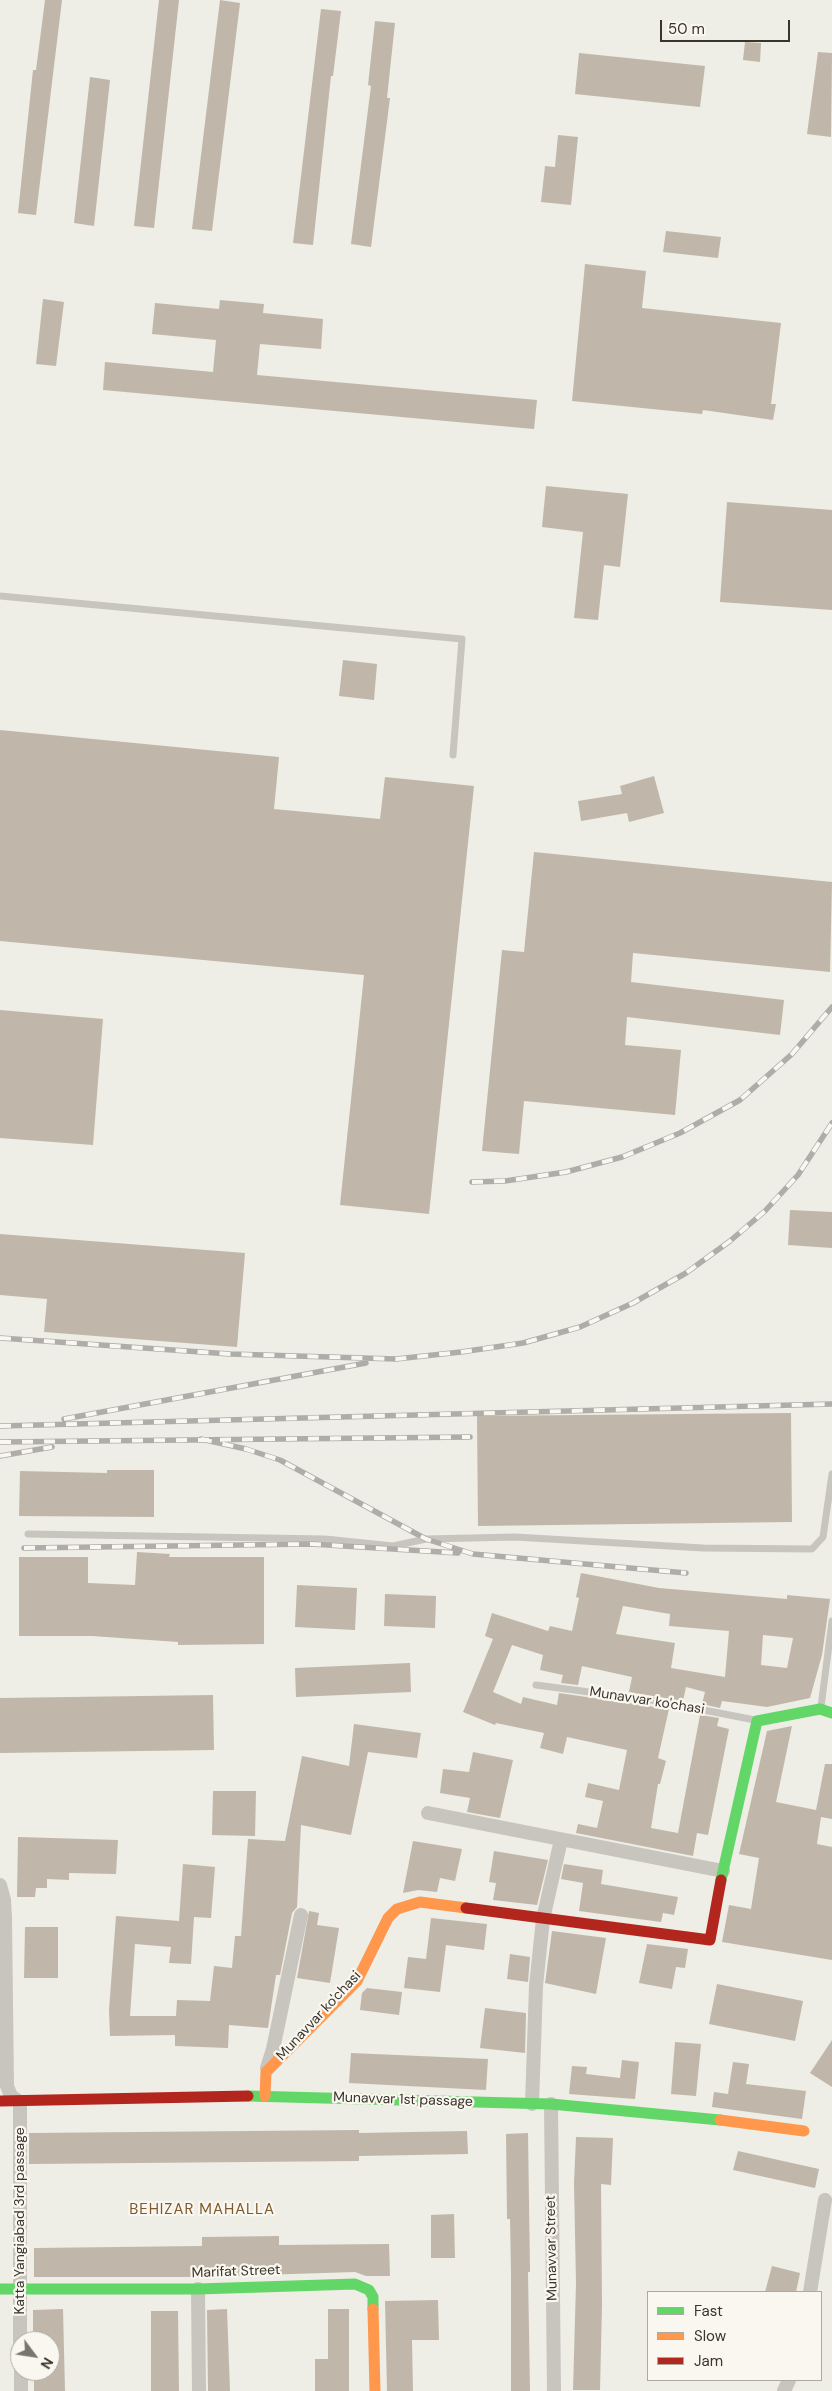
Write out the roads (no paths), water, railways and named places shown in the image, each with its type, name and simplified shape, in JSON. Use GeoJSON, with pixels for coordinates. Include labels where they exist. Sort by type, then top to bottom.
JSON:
{"type":"FeatureCollection","features":[{"type":"Feature","properties":{"kind":"street","name":"Munavvar ko'chasi"},"geometry":{"type":"LineString","coordinates":[[265,2096],[266,2072],[357,1981],[382,1926],[397,1909],[420,1902],[710,1940],[723,1872],[757,1721],[820,1709],[832,1713]]}},
{"type":"Feature","properties":{"kind":"street"},"geometry":{"type":"LineString","coordinates":[[428,1813],[723,1872]]}},
{"type":"Feature","properties":{"kind":"street"},"geometry":{"type":"LineString","coordinates":[[532,2104],[536,1986],[543,1919],[561,1840]]}},
{"type":"Feature","properties":{"kind":"street"},"geometry":{"type":"LineString","coordinates":[[0,1885],[4,1900],[7,2086],[11,2096],[20,2102]]}},
{"type":"Feature","properties":{"kind":"street"},"geometry":{"type":"LineString","coordinates":[[266,2072],[273,2049],[302,1915]]}},
{"type":"Feature","properties":{"kind":"street","name":"Munavvar 1st passage"},"geometry":{"type":"LineString","coordinates":[[0,2101],[265,2096],[551,2104],[698,2117],[804,2131]]}},
{"type":"Feature","properties":{"kind":"street","name":"Katta Yangiabad 3rd passage"},"geometry":{"type":"LineString","coordinates":[[20,2102],[20,2331]]}},
{"type":"Feature","properties":{"kind":"street","name":"Munavvar Street"},"geometry":{"type":"LineString","coordinates":[[551,2104],[554,2391]]}},
{"type":"Feature","properties":{"kind":"street"},"geometry":{"type":"LineString","coordinates":[[810,2291],[826,2200]]}},
{"type":"Feature","properties":{"kind":"street","name":"Marifat Street"},"geometry":{"type":"LineString","coordinates":[[0,2288],[198,2289],[355,2284],[369,2290],[373,2297],[375,2312],[375,2391]]}},
{"type":"Feature","properties":{"kind":"street"},"geometry":{"type":"LineString","coordinates":[[198,2289],[200,2391]]}},
{"type":"Feature","properties":{"kind":"lane"},"geometry":{"type":"LineString","coordinates":[[0,596],[462,639],[453,755]]}},
{"type":"Feature","properties":{"kind":"lane"},"geometry":{"type":"LineString","coordinates":[[28,1534],[325,1539],[393,1546],[426,1539],[515,1537],[703,1548],[812,1549],[823,1537],[832,1474]]}},
{"type":"Feature","properties":{"kind":"lane"},"geometry":{"type":"LineString","coordinates":[[820,1709],[832,1621]]}},
{"type":"Feature","properties":{"kind":"lane","name":"Munavvar ko'chasi"},"geometry":{"type":"LineString","coordinates":[[536,1685],[657,1701],[757,1721]]}},
{"type":"Feature","properties":{"kind":"railway"},"geometry":{"type":"LineString","coordinates":[[472,1182],[505,1181],[566,1172],[622,1157],[680,1133],[740,1100],[792,1054],[832,1007]]}},
{"type":"Feature","properties":{"kind":"railway"},"geometry":{"type":"LineString","coordinates":[[0,1338],[230,1354],[396,1359],[523,1343],[580,1327],[633,1303],[686,1273],[730,1241],[765,1211],[798,1175],[832,1123]]}},
{"type":"Feature","properties":{"kind":"railway"},"geometry":{"type":"LineString","coordinates":[[64,1419],[366,1363]]}},
{"type":"Feature","properties":{"kind":"railway"},"geometry":{"type":"LineString","coordinates":[[0,1426],[832,1404]]}},
{"type":"Feature","properties":{"kind":"railway"},"geometry":{"type":"LineString","coordinates":[[0,1442],[470,1437]]}},
{"type":"Feature","properties":{"kind":"railway"},"geometry":{"type":"LineString","coordinates":[[201,1439],[246,1449],[280,1460],[426,1539],[473,1554],[686,1573]]}},
{"type":"Feature","properties":{"kind":"railway"},"geometry":{"type":"LineString","coordinates":[[0,1456],[52,1447]]}},
{"type":"Feature","properties":{"kind":"railway"},"geometry":{"type":"LineString","coordinates":[[24,1548],[311,1544],[458,1553]]}},
{"type":"Feature","properties":{"kind":"district","name":"BEHIZAR MAHALLA"},"geometry":{"type":"Point","coordinates":[202,2210]}}]}
